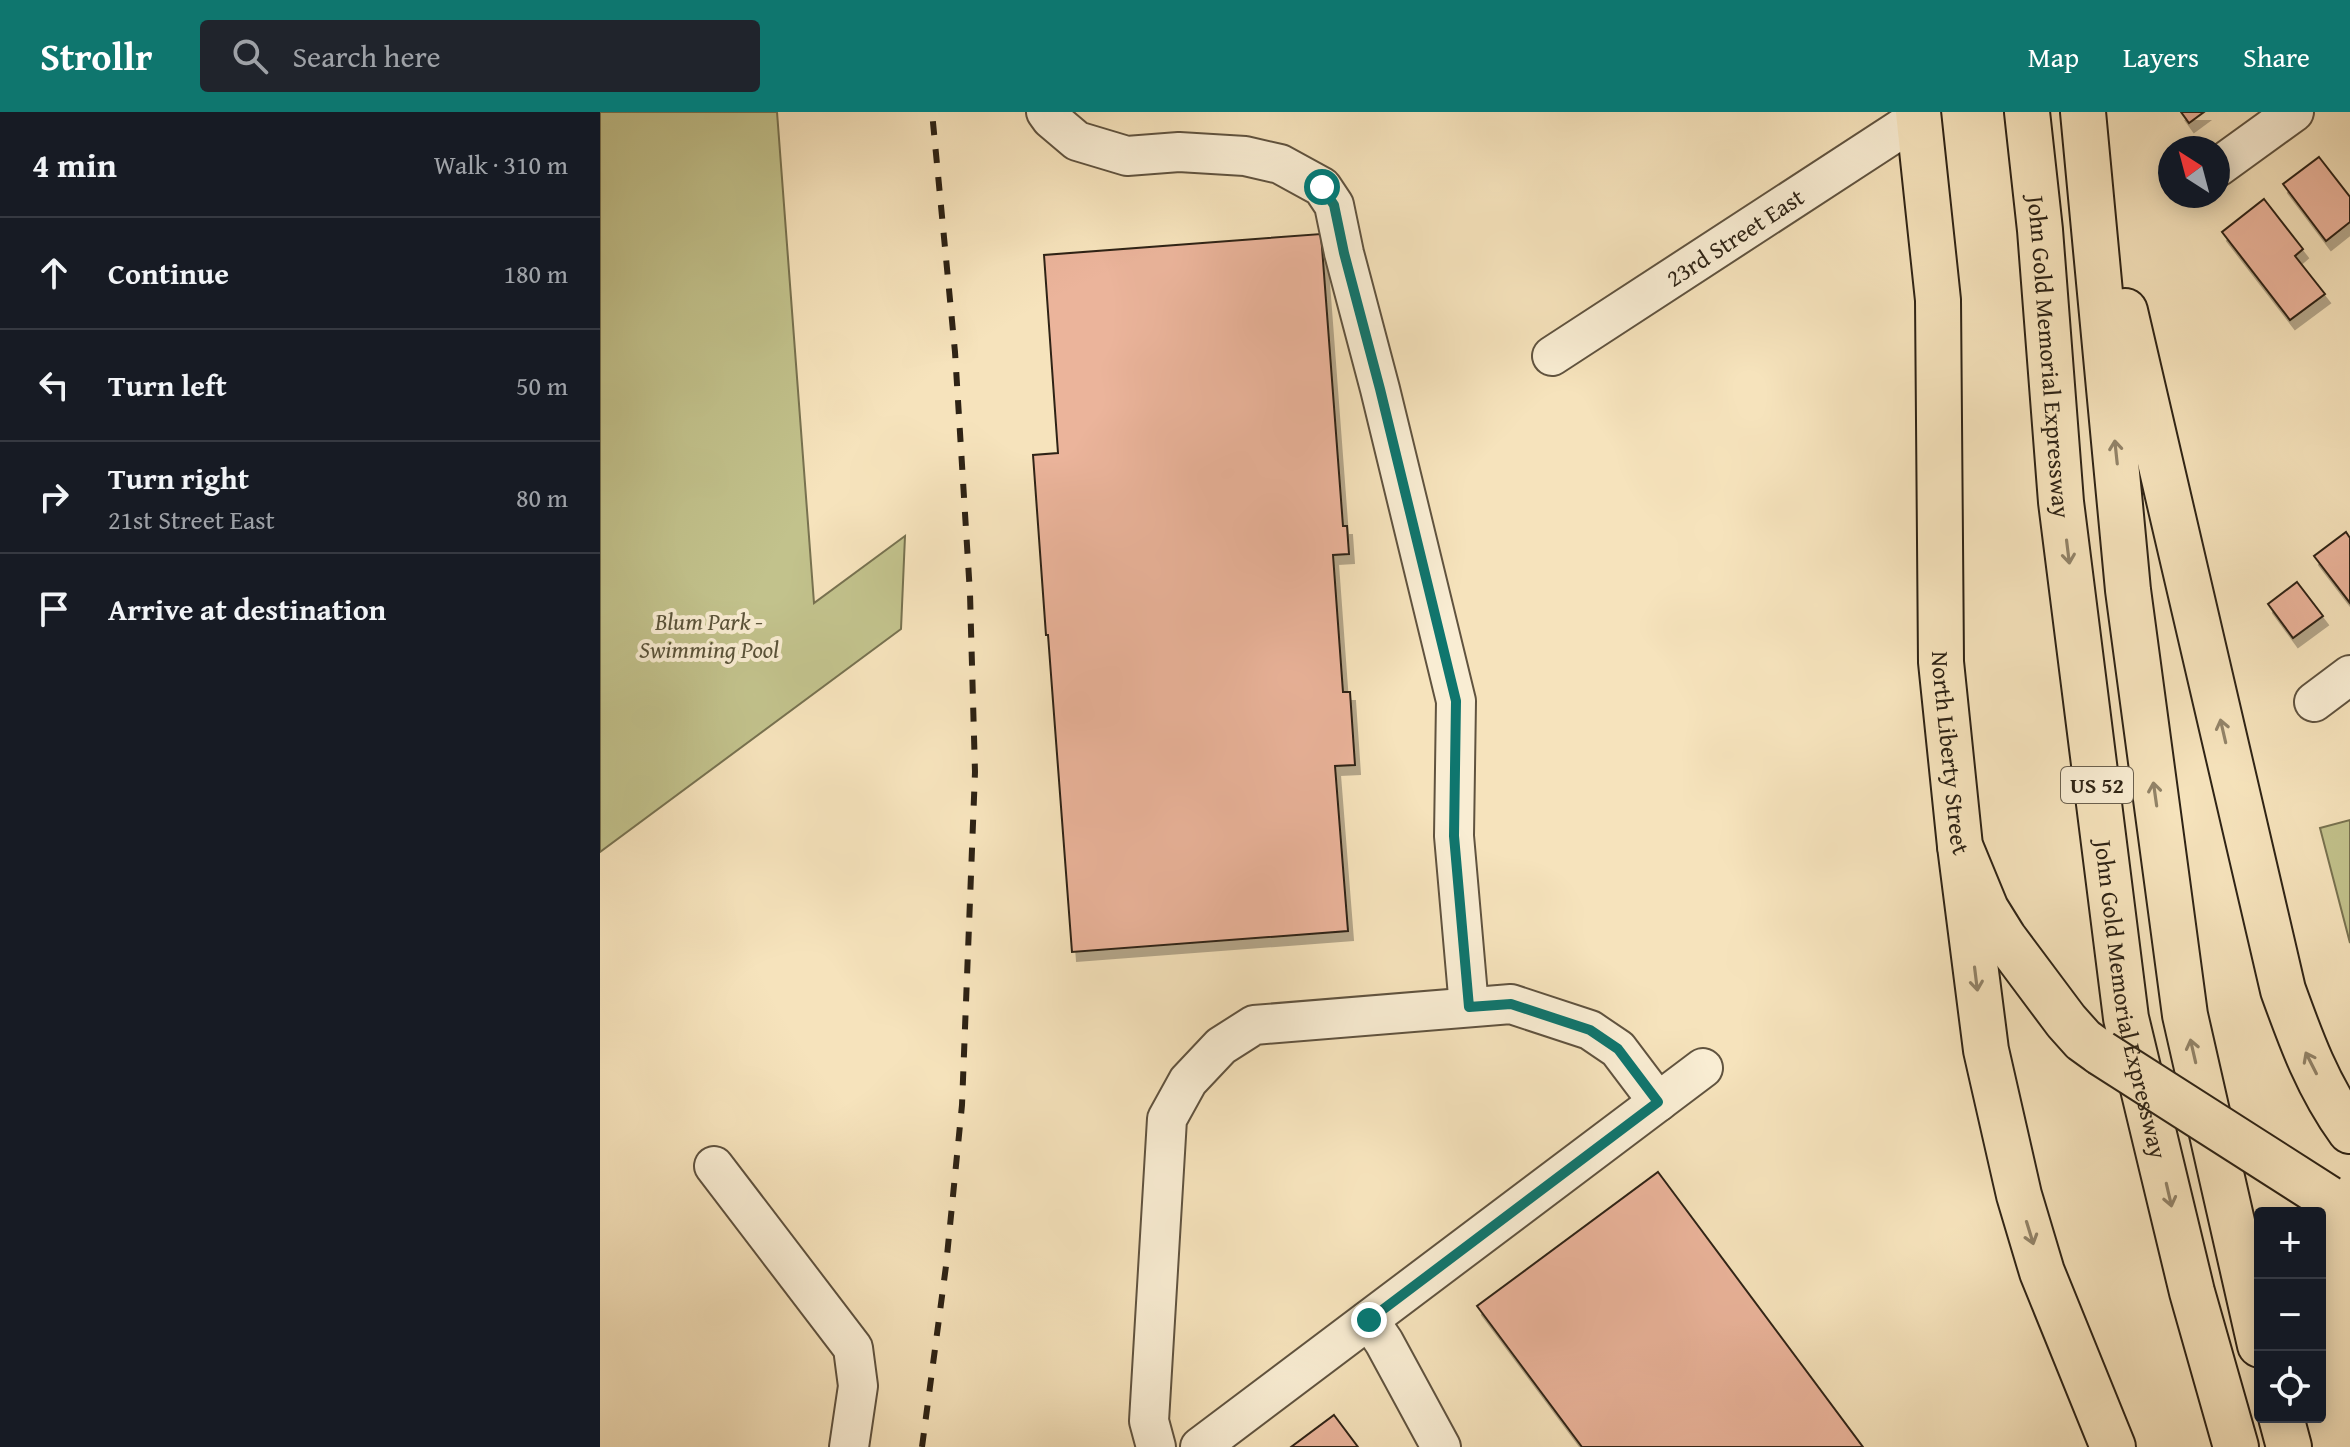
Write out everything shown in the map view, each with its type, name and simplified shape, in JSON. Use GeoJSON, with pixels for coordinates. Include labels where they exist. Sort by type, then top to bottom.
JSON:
{"type":"FeatureCollection","features":[{"type":"Feature","properties":{"kind":"main road","name":"John Gold Memorial Expressway"},"geometry":{"type":"LineString","coordinates":[[2027,112],[2040,230],[2061,502],[2126,1018],[2192,1292],[2236,1447]]}},
{"type":"Feature","properties":{"kind":"main road","name":"North Liberty Street"},"geometry":{"type":"LineString","coordinates":[[1918,115],[1938,300],[1941,662],[1960,846],[1986,909],[2004,938],[2083,1040],[2339,1205]]}},
{"type":"Feature","properties":{"kind":"main road","name":"John Gold Memorial Expressway"},"geometry":{"type":"LineString","coordinates":[[2084,126],[2128,590],[2185,1015],[2254,1319]]}},
{"type":"Feature","properties":{"kind":"main road"},"geometry":{"type":"LineString","coordinates":[[2084,126],[2283,990],[2306,1056],[2350,1131]]}},
{"type":"Feature","properties":{"kind":"main road"},"geometry":{"type":"LineString","coordinates":[[1960,846],[1986,1050],[2019,1195],[2042,1272],[2113,1447]]}},
{"type":"Feature","properties":{"kind":"main road"},"geometry":{"type":"LineString","coordinates":[[2283,1423],[2289,1447]]}},
{"type":"Feature","properties":{"kind":"street"},"geometry":{"type":"LineString","coordinates":[[1046,112],[1077,141],[1127,156],[1179,152],[1245,156],[1280,164],[1322,187],[1334,205],[1456,701],[1454,836],[1469,1007]]}},
{"type":"Feature","properties":{"kind":"street"},"geometry":{"type":"LineString","coordinates":[[2230,158],[2294,112]]}},
{"type":"Feature","properties":{"kind":"street","name":"23rd Street East"},"geometry":{"type":"LineString","coordinates":[[1552,356],[1918,115]]}},
{"type":"Feature","properties":{"kind":"street"},"geometry":{"type":"LineString","coordinates":[[2314,702],[2350,675]]}},
{"type":"Feature","properties":{"kind":"street"},"geometry":{"type":"LineString","coordinates":[[1156,1447],[1149,1421],[1167,1119],[1188,1081],[1221,1046],[1254,1025],[1511,1004],[1590,1030],[1618,1049],[1658,1102]]}},
{"type":"Feature","properties":{"kind":"street"},"geometry":{"type":"LineString","coordinates":[[1200,1447],[1703,1068]]}},
{"type":"Feature","properties":{"kind":"street"},"geometry":{"type":"LineString","coordinates":[[714,1166],[853,1348],[858,1386],[849,1447]]}},
{"type":"Feature","properties":{"kind":"street"},"geometry":{"type":"LineString","coordinates":[[1369,1320],[1441,1447]]}},
{"type":"Feature","properties":{"kind":"green space","name":"Blum Park - Swimming Pool"},"geometry":{"type":"Polygon","coordinates":[[[600,112],[777,112],[814,603],[905,536],[901,629],[600,852],[600,112]]]}},
{"type":"Feature","properties":{"kind":"green space"},"geometry":{"type":"Polygon","coordinates":[[[2350,820],[2350,943],[2320,828],[2350,820]]]}},
{"type":"Feature","properties":{"kind":"building"},"geometry":{"type":"Polygon","coordinates":[[[2181,112],[2204,112],[2189,123],[2181,112]]]}},
{"type":"Feature","properties":{"kind":"building"},"geometry":{"type":"Polygon","coordinates":[[[2319,157],[2350,197],[2350,222],[2326,241],[2283,184],[2319,157]]]}},
{"type":"Feature","properties":{"kind":"building"},"geometry":{"type":"Polygon","coordinates":[[[2264,199],[2303,249],[2295,256],[2325,294],[2290,320],[2222,232],[2264,199]]]}},
{"type":"Feature","properties":{"kind":"building"},"geometry":{"type":"Polygon","coordinates":[[[1321,234],[1343,526],[1347,526],[1349,554],[1333,555],[1343,692],[1350,692],[1355,765],[1335,766],[1348,931],[1072,952],[1033,455],[1058,453],[1044,255],[1321,234]]]}},
{"type":"Feature","properties":{"kind":"building"},"geometry":{"type":"Polygon","coordinates":[[[2346,532],[2350,538],[2350,603],[2314,556],[2346,532]]]}},
{"type":"Feature","properties":{"kind":"building"},"geometry":{"type":"Polygon","coordinates":[[[2297,582],[2323,616],[2293,638],[2268,604],[2297,582]]]}},
{"type":"Feature","properties":{"kind":"building"},"geometry":{"type":"Polygon","coordinates":[[[1658,1172],[1863,1447],[1582,1447],[1477,1306],[1658,1172]]]}},
{"type":"Feature","properties":{"kind":"building"},"geometry":{"type":"Polygon","coordinates":[[[1334,1415],[1358,1447],[1291,1447],[1334,1415]]]}},
{"type":"Feature","properties":{"kind":"railway"},"geometry":{"type":"LineString","coordinates":[[922,1447],[946,1266],[962,1105],[975,772],[970,594],[955,352],[932,112]]}},
{"type":"Feature","properties":{"kind":"route"},"geometry":{"type":"LineString","coordinates":[[1322,187],[1334,205],[1456,701],[1454,836],[1469,1007],[1511,1004],[1590,1030],[1618,1049],[1658,1102],[1369,1320]]}}]}
